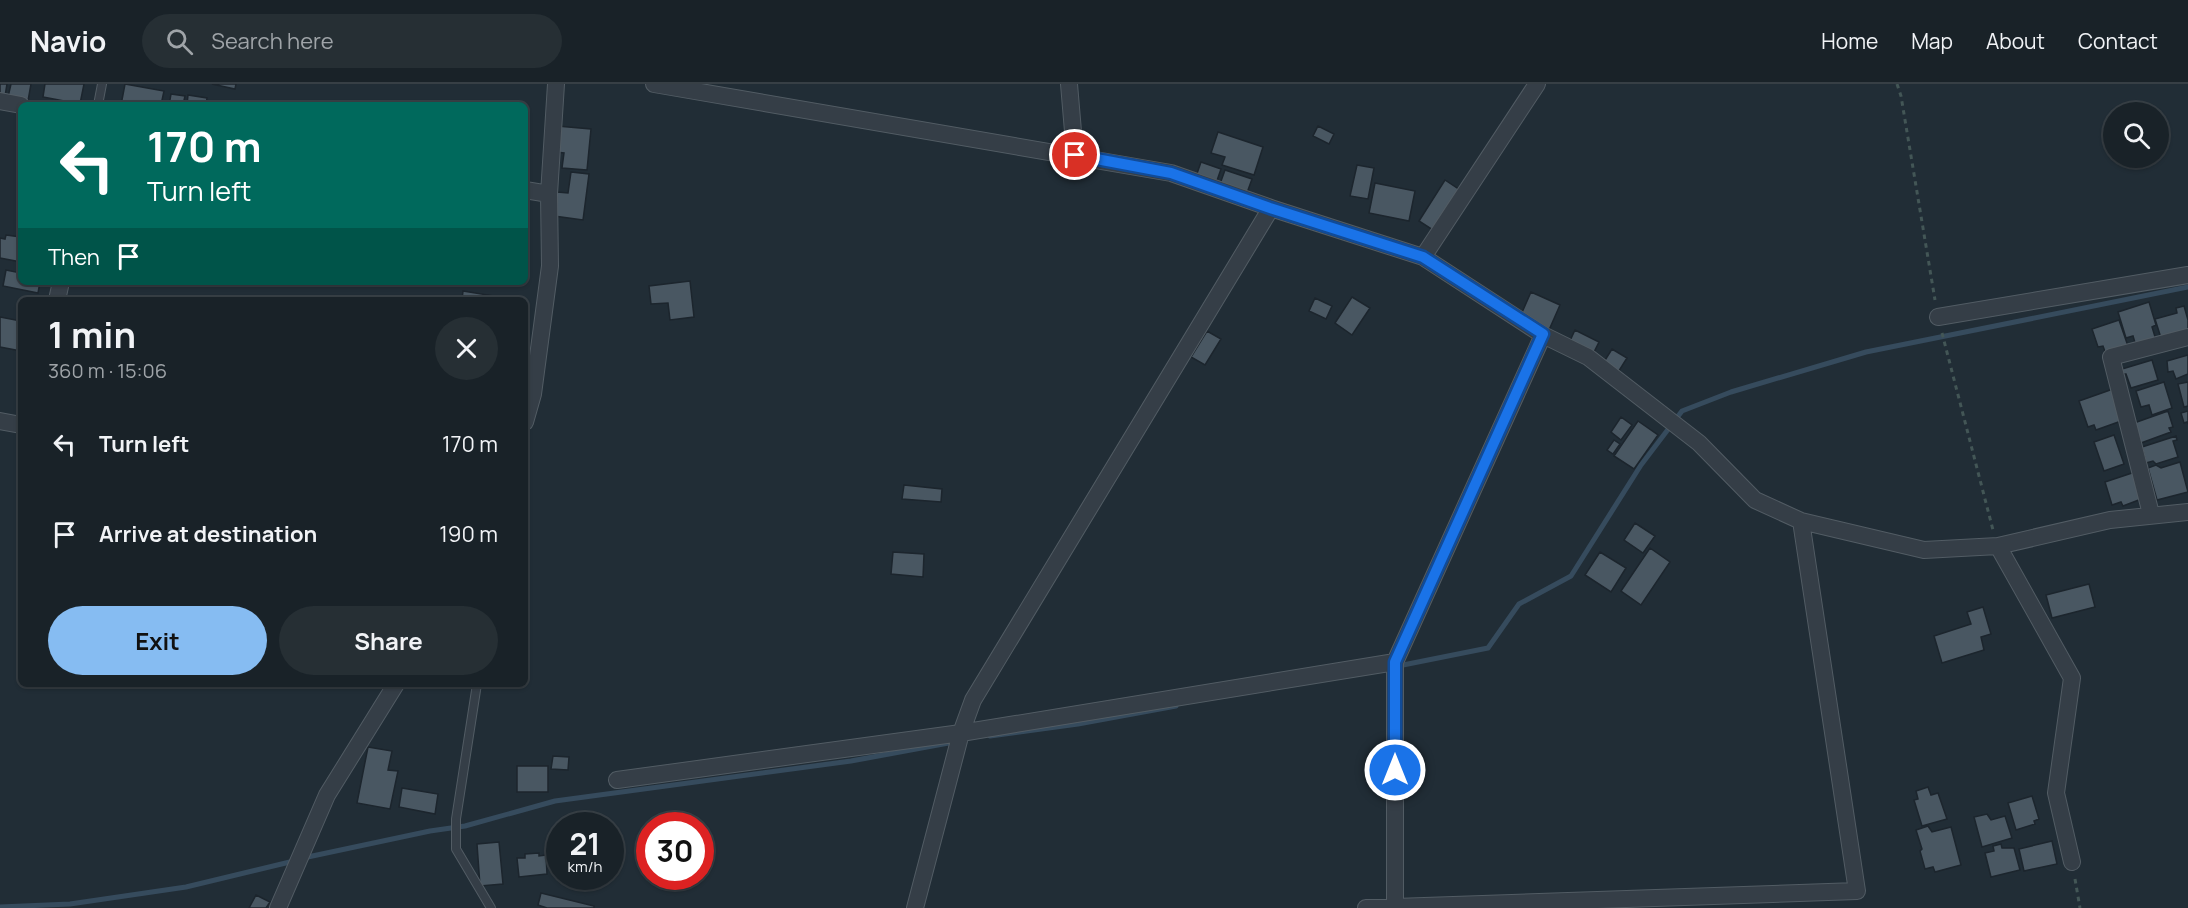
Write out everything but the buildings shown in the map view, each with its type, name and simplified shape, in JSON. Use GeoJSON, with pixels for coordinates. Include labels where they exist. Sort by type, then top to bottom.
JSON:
{"type":"FeatureCollection","features":[{"type":"Feature","properties":{"kind":"street"},"geometry":{"type":"LineString","coordinates":[[528,412],[533,394],[550,266],[549,194],[556,84]]}},
{"type":"Feature","properties":{"kind":"street"},"geometry":{"type":"LineString","coordinates":[[654,84],[1171,173],[1270,208],[1423,257],[1543,334],[1588,357],[1699,442],[1755,500],[1801,521],[1924,550],[1998,546],[2110,520],[2188,512]]}},
{"type":"Feature","properties":{"kind":"street"},"geometry":{"type":"LineString","coordinates":[[1069,84],[1075,155]]}},
{"type":"Feature","properties":{"kind":"street"},"geometry":{"type":"LineString","coordinates":[[1423,257],[1537,84]]}},
{"type":"Feature","properties":{"kind":"street"},"geometry":{"type":"LineString","coordinates":[[0,101],[18,104]]}},
{"type":"Feature","properties":{"kind":"street"},"geometry":{"type":"LineString","coordinates":[[528,190],[549,194]]}},
{"type":"Feature","properties":{"kind":"street"},"geometry":{"type":"LineString","coordinates":[[915,908],[960,733],[973,700],[1270,208]]}},
{"type":"Feature","properties":{"kind":"street"},"geometry":{"type":"LineString","coordinates":[[1938,317],[2188,275]]}},
{"type":"Feature","properties":{"kind":"street"},"geometry":{"type":"LineString","coordinates":[[1395,907],[1395,662],[1543,334]]}},
{"type":"Feature","properties":{"kind":"street"},"geometry":{"type":"LineString","coordinates":[[2151,514],[2111,357],[2188,338]]}},
{"type":"Feature","properties":{"kind":"street"},"geometry":{"type":"LineString","coordinates":[[0,421],[18,424]]}},
{"type":"Feature","properties":{"kind":"street"},"geometry":{"type":"LineString","coordinates":[[1366,908],[1857,891],[1801,521]]}},
{"type":"Feature","properties":{"kind":"street"},"geometry":{"type":"LineString","coordinates":[[1998,546],[2072,678],[2056,793],[2072,862]]}},
{"type":"Feature","properties":{"kind":"street"},"geometry":{"type":"LineString","coordinates":[[617,780],[960,733],[1395,662]]}},
{"type":"Feature","properties":{"kind":"street"},"geometry":{"type":"LineString","coordinates":[[278,908],[327,795],[394,687]]}},
{"type":"Feature","properties":{"kind":"lane"},"geometry":{"type":"LineString","coordinates":[[99,102],[102,84]]}},
{"type":"Feature","properties":{"kind":"lane"},"geometry":{"type":"LineString","coordinates":[[477,687],[456,819],[456,849],[491,908]]}},
{"type":"Feature","properties":{"kind":"path"},"geometry":{"type":"LineString","coordinates":[[2072,862],[2080,908]]}},
{"type":"Feature","properties":{"kind":"waterway"},"geometry":{"type":"LineString","coordinates":[[1398,666],[1488,648],[1519,604],[1571,576],[1641,465],[1682,411],[1731,392],[1866,352],[2188,287]]}},
{"type":"Feature","properties":{"kind":"waterway"},"geometry":{"type":"LineString","coordinates":[[990,736],[1078,724],[1176,706]]}},
{"type":"Feature","properties":{"kind":"waterway"},"geometry":{"type":"LineString","coordinates":[[303,858],[430,831],[465,826],[555,801],[851,761],[954,742]]}},
{"type":"Feature","properties":{"kind":"waterway"},"geometry":{"type":"LineString","coordinates":[[0,907],[70,904],[186,887],[294,861]]}},
{"type":"Feature","properties":{"kind":"route"},"geometry":{"type":"LineString","coordinates":[[1075,155],[1171,173],[1270,208],[1423,257],[1543,334],[1395,662],[1395,770]]}}]}
